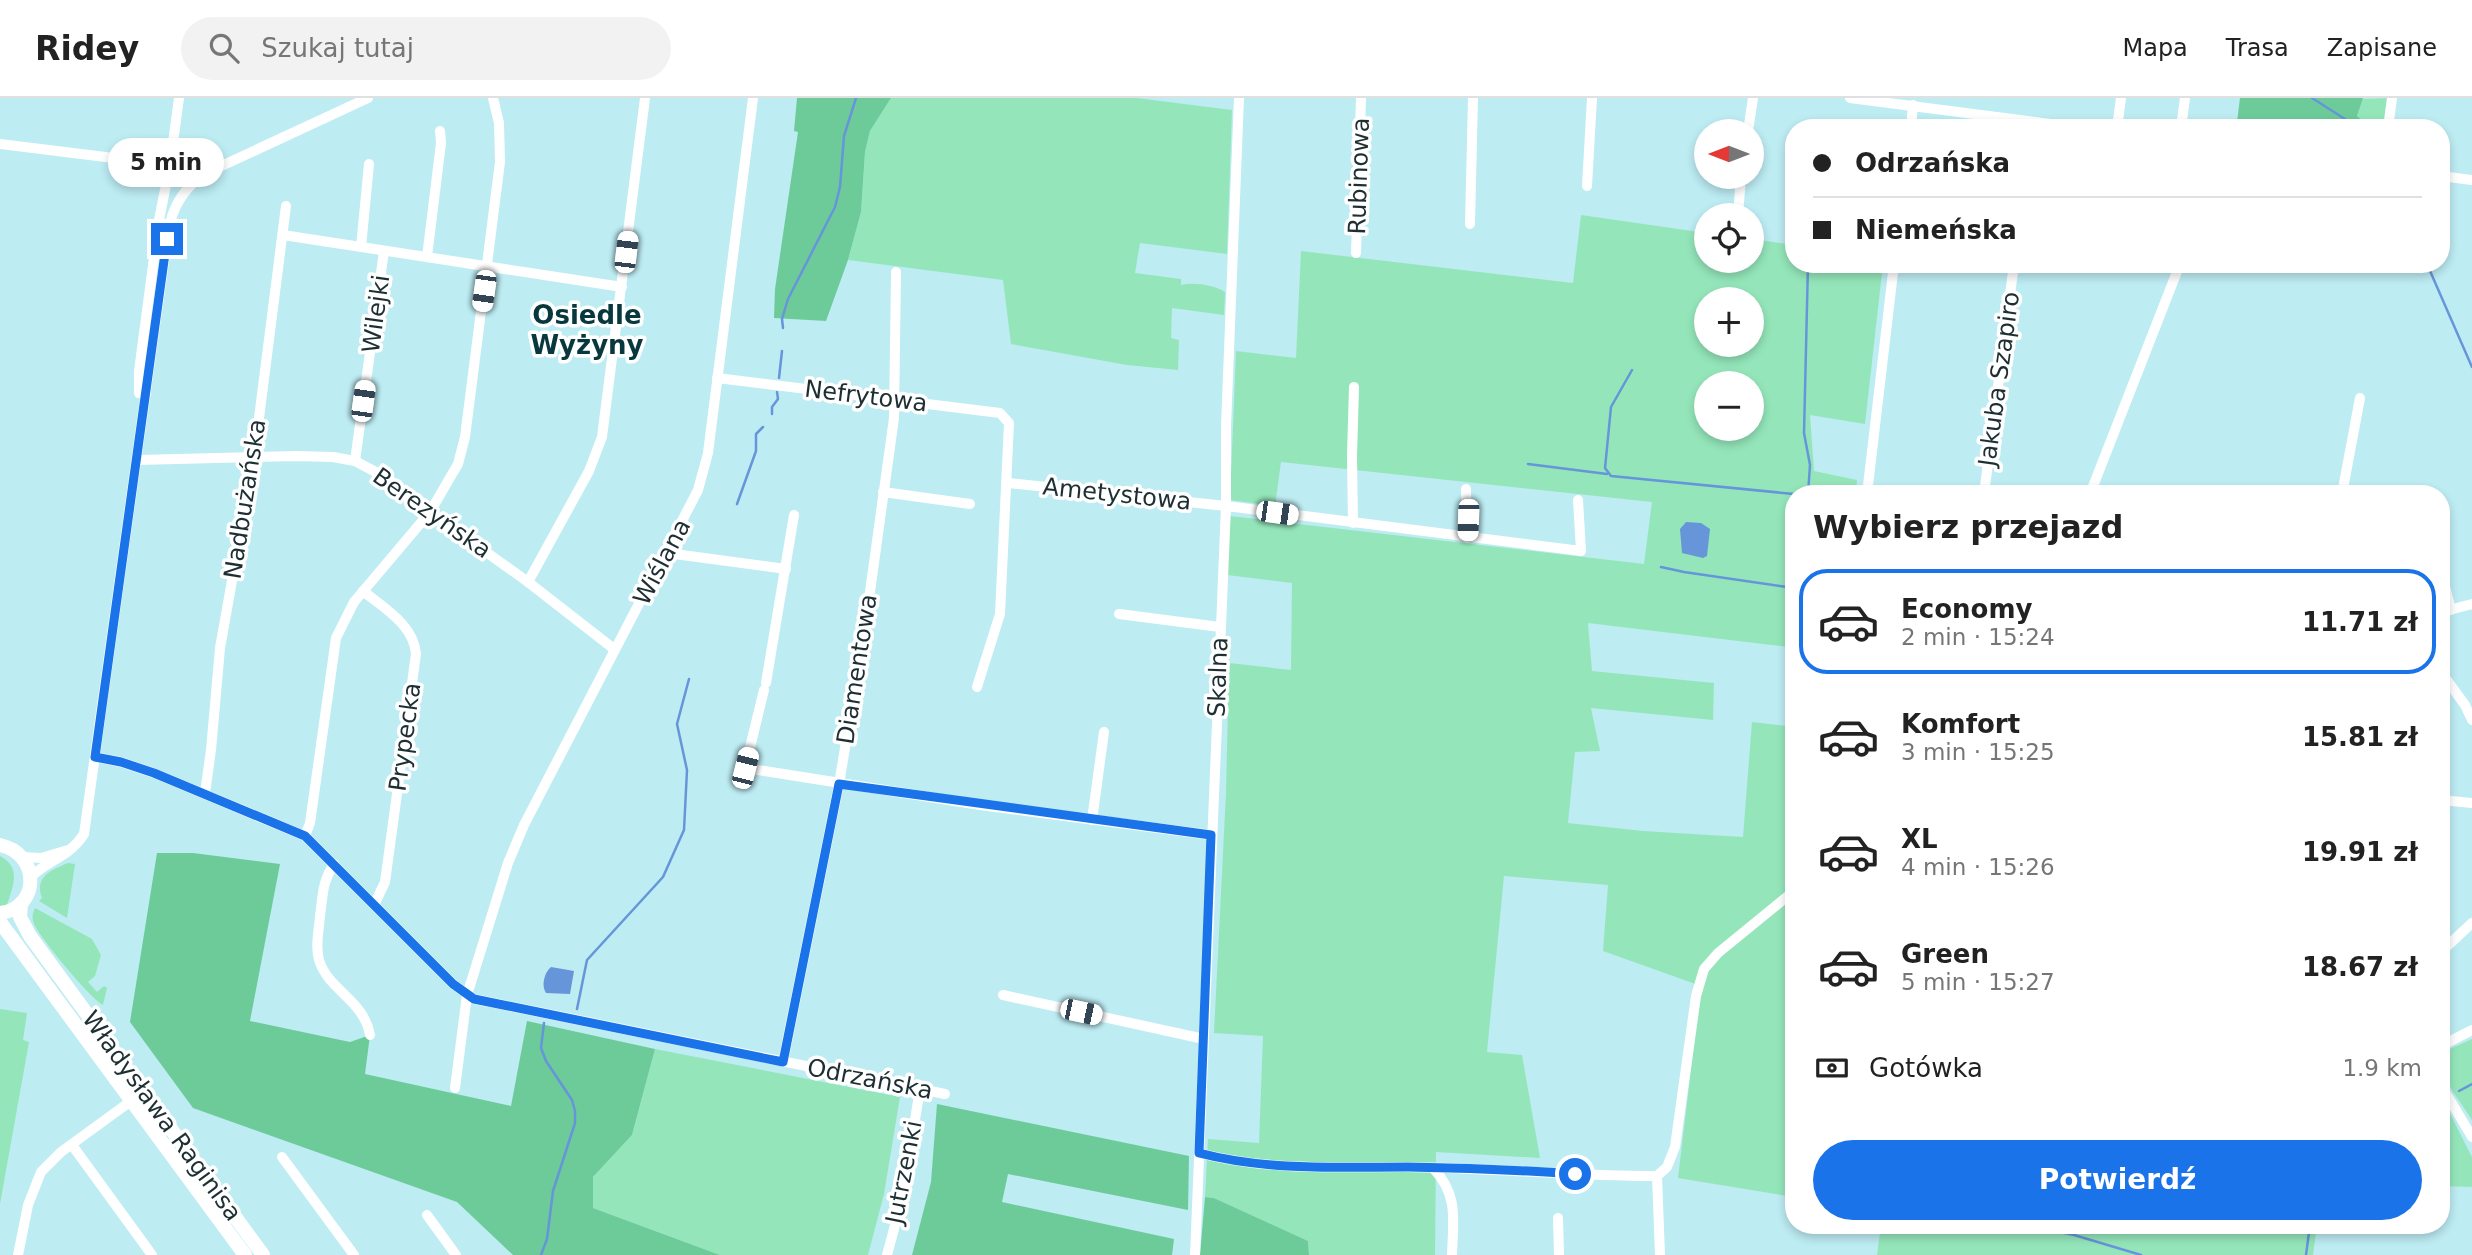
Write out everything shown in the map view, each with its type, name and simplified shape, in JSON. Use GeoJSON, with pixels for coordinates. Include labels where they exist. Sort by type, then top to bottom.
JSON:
{"type":"FeatureCollection","features":[{"type":"Feature","properties":{"kind":"main road"},"geometry":{"type":"LineString","coordinates":[[0,845],[12,849],[22,857],[27,864],[30,878],[28,893],[21,903],[8,912],[0,913]]}},
{"type":"Feature","properties":{"kind":"main road","name":"Władysława Raginisa"},"geometry":{"type":"LineString","coordinates":[[21,903],[19,912],[23,923],[60,977],[263,1255]]}},
{"type":"Feature","properties":{"kind":"main road","name":"Władysława Raginisa"},"geometry":{"type":"LineString","coordinates":[[0,922],[245,1255]]}},
{"type":"Feature","properties":{"kind":"street"},"geometry":{"type":"LineString","coordinates":[[146,394],[139,393],[139,371],[159,220],[179,98]]}},
{"type":"Feature","properties":{"kind":"street"},"geometry":{"type":"LineString","coordinates":[[30,878],[36,871],[72,849],[84,834],[168,233],[174,209],[181,194],[208,172],[368,98]]}},
{"type":"Feature","properties":{"kind":"street"},"geometry":{"type":"LineString","coordinates":[[305,836],[310,823],[334,649],[345,617],[363,591],[430,512],[458,464],[465,437],[501,152],[499,123],[493,98]]}},
{"type":"Feature","properties":{"kind":"street"},"geometry":{"type":"LineString","coordinates":[[528,582],[589,471],[602,437],[645,98]]}},
{"type":"Feature","properties":{"kind":"street","name":"Wiślana"},"geometry":{"type":"LineString","coordinates":[[467,995],[508,863],[524,825],[698,490],[708,453],[753,98]]}},
{"type":"Feature","properties":{"kind":"street","name":"Skalna"},"geometry":{"type":"LineString","coordinates":[[1195,1255],[1226,506],[1226,426],[1239,98]]}},
{"type":"Feature","properties":{"kind":"street","name":"Rubinowa"},"geometry":{"type":"LineString","coordinates":[[1356,253],[1362,98]]}},
{"type":"Feature","properties":{"kind":"street"},"geometry":{"type":"LineString","coordinates":[[1470,224],[1473,98]]}},
{"type":"Feature","properties":{"kind":"street"},"geometry":{"type":"LineString","coordinates":[[1587,186],[1592,98]]}},
{"type":"Feature","properties":{"kind":"street"},"geometry":{"type":"LineString","coordinates":[[1749,119],[1752,98]]}},
{"type":"Feature","properties":{"kind":"street"},"geometry":{"type":"LineString","coordinates":[[1850,98],[2000,119]]}},
{"type":"Feature","properties":{"kind":"street"},"geometry":{"type":"LineString","coordinates":[[2118,119],[2121,98]]}},
{"type":"Feature","properties":{"kind":"street"},"geometry":{"type":"LineString","coordinates":[[2182,119],[2185,98]]}},
{"type":"Feature","properties":{"kind":"street"},"geometry":{"type":"LineString","coordinates":[[2389,119],[2392,98]]}},
{"type":"Feature","properties":{"kind":"street"},"geometry":{"type":"LineString","coordinates":[[1912,119],[1913,106]]}},
{"type":"Feature","properties":{"kind":"street"},"geometry":{"type":"LineString","coordinates":[[428,257],[441,143],[440,131]]}},
{"type":"Feature","properties":{"kind":"street"},"geometry":{"type":"LineString","coordinates":[[0,144],[170,165]]}},
{"type":"Feature","properties":{"kind":"street"},"geometry":{"type":"LineString","coordinates":[[360,247],[369,164]]}},
{"type":"Feature","properties":{"kind":"street"},"geometry":{"type":"LineString","coordinates":[[2450,177],[2472,180]]}},
{"type":"Feature","properties":{"kind":"street","name":"Nadbużańska"},"geometry":{"type":"LineString","coordinates":[[205,793],[220,648],[254,457],[286,206]]}},
{"type":"Feature","properties":{"kind":"street"},"geometry":{"type":"LineString","coordinates":[[283,235],[622,288]]}},
{"type":"Feature","properties":{"kind":"street","name":"Wilejki"},"geometry":{"type":"LineString","coordinates":[[355,461],[384,251]]}},
{"type":"Feature","properties":{"kind":"street","name":"Diamentowa"},"geometry":{"type":"LineString","coordinates":[[783,1062],[855,696],[895,400],[896,272]]}},
{"type":"Feature","properties":{"kind":"street"},"geometry":{"type":"LineString","coordinates":[[1868,485],[1893,273]]}},
{"type":"Feature","properties":{"kind":"street","name":"Jakuba Szapiro"},"geometry":{"type":"LineString","coordinates":[[1985,485],[2013,273]]}},
{"type":"Feature","properties":{"kind":"street"},"geometry":{"type":"LineString","coordinates":[[2094,485],[2176,273]]}},
{"type":"Feature","properties":{"kind":"street","name":"Nefrytowa"},"geometry":{"type":"LineString","coordinates":[[718,378],[1000,412],[1009,423],[1008,483]]}},
{"type":"Feature","properties":{"kind":"street"},"geometry":{"type":"LineString","coordinates":[[1353,387],[1353,523]]}},
{"type":"Feature","properties":{"kind":"street"},"geometry":{"type":"LineString","coordinates":[[2344,485],[2360,398]]}},
{"type":"Feature","properties":{"kind":"street","name":"Berezyńska"},"geometry":{"type":"LineString","coordinates":[[137,460],[333,457],[355,461],[387,478],[614,649]]}},
{"type":"Feature","properties":{"kind":"street"},"geometry":{"type":"LineString","coordinates":[[977,687],[1000,614],[1008,483]]}},
{"type":"Feature","properties":{"kind":"street","name":"Ametystowa"},"geometry":{"type":"LineString","coordinates":[[1008,483],[1226,506],[1581,551],[1578,500]]}},
{"type":"Feature","properties":{"kind":"street"},"geometry":{"type":"LineString","coordinates":[[1466,489],[1467,538]]}},
{"type":"Feature","properties":{"kind":"street"},"geometry":{"type":"LineString","coordinates":[[884,492],[970,504]]}},
{"type":"Feature","properties":{"kind":"street"},"geometry":{"type":"LineString","coordinates":[[794,515],[765,687],[745,768],[981,805],[1211,835]]}},
{"type":"Feature","properties":{"kind":"street"},"geometry":{"type":"LineString","coordinates":[[667,553],[786,569]]}},
{"type":"Feature","properties":{"kind":"street","name":"Prypecka"},"geometry":{"type":"LineString","coordinates":[[363,591],[407,629],[413,638],[416,654],[385,882],[374,903]]}},
{"type":"Feature","properties":{"kind":"street"},"geometry":{"type":"LineString","coordinates":[[2450,610],[2472,604]]}},
{"type":"Feature","properties":{"kind":"street"},"geometry":{"type":"LineString","coordinates":[[1119,614],[1220,627]]}},
{"type":"Feature","properties":{"kind":"street"},"geometry":{"type":"LineString","coordinates":[[2450,684],[2472,720]]}},
{"type":"Feature","properties":{"kind":"street"},"geometry":{"type":"LineString","coordinates":[[1092,820],[1104,732]]}},
{"type":"Feature","properties":{"kind":"street","name":"Odrzańska"},"geometry":{"type":"LineString","coordinates":[[95,757],[133,765],[305,836],[467,995],[499,1005],[945,1094]]}},
{"type":"Feature","properties":{"kind":"street"},"geometry":{"type":"LineString","coordinates":[[2450,801],[2472,803]]}},
{"type":"Feature","properties":{"kind":"street"},"geometry":{"type":"LineString","coordinates":[[22,857],[41,858],[72,849]]}},
{"type":"Feature","properties":{"kind":"street"},"geometry":{"type":"LineString","coordinates":[[334,864],[324,882],[317,945],[319,959],[325,973],[366,1018],[370,1035]]}},
{"type":"Feature","properties":{"kind":"street"},"geometry":{"type":"LineString","coordinates":[[1199,1153],[1269,1165],[1330,1169],[1433,1168],[1657,1176],[1667,1167],[1675,1147],[1696,996],[1704,969],[1718,953],[1785,898]]}},
{"type":"Feature","properties":{"kind":"street"},"geometry":{"type":"LineString","coordinates":[[2450,944],[2472,923]]}},
{"type":"Feature","properties":{"kind":"street"},"geometry":{"type":"LineString","coordinates":[[455,1088],[467,995]]}},
{"type":"Feature","properties":{"kind":"street"},"geometry":{"type":"LineString","coordinates":[[1003,995],[1204,1039]]}},
{"type":"Feature","properties":{"kind":"street"},"geometry":{"type":"LineString","coordinates":[[2450,1041],[2472,1030]]}},
{"type":"Feature","properties":{"kind":"street","name":"Jutrzenki"},"geometry":{"type":"LineString","coordinates":[[887,1255],[902,1199],[920,1089]]}},
{"type":"Feature","properties":{"kind":"street"},"geometry":{"type":"LineString","coordinates":[[2450,1099],[2472,1136]]}},
{"type":"Feature","properties":{"kind":"street"},"geometry":{"type":"LineString","coordinates":[[18,1255],[28,1205],[36,1183],[51,1161],[131,1101]]}},
{"type":"Feature","properties":{"kind":"street"},"geometry":{"type":"LineString","coordinates":[[72,1145],[152,1255]]}},
{"type":"Feature","properties":{"kind":"street"},"geometry":{"type":"LineString","coordinates":[[282,1157],[354,1255]]}},
{"type":"Feature","properties":{"kind":"street"},"geometry":{"type":"LineString","coordinates":[[1433,1168],[1443,1178],[1453,1202],[1452,1255]]}},
{"type":"Feature","properties":{"kind":"street"},"geometry":{"type":"LineString","coordinates":[[1657,1176],[1660,1255]]}},
{"type":"Feature","properties":{"kind":"street"},"geometry":{"type":"LineString","coordinates":[[427,1215],[456,1255]]}},
{"type":"Feature","properties":{"kind":"street"},"geometry":{"type":"LineString","coordinates":[[1558,1218],[1559,1255]]}},
{"type":"Feature","properties":{"kind":"green space"},"geometry":{"type":"Polygon","coordinates":[[[797,98],[891,98],[870,131],[865,152],[861,212],[848,260],[826,321],[774,318],[775,289],[798,132],[794,131],[797,98]]]}},
{"type":"Feature","properties":{"kind":"green space"},"geometry":{"type":"Polygon","coordinates":[[[891,98],[1137,98],[1232,110],[1227,254],[1140,243],[1135,273],[1181,279],[1181,285],[1198,284],[1225,292],[1224,315],[1172,308],[1171,338],[1179,340],[1178,370],[1127,365],[1011,344],[1003,280],[848,260],[861,212],[865,152],[870,131],[891,98]]]}},
{"type":"Feature","properties":{"kind":"green space"},"geometry":{"type":"Polygon","coordinates":[[[2240,98],[2363,98],[2357,116],[2361,119],[2237,119],[2240,98]]]}},
{"type":"Feature","properties":{"kind":"green space"},"geometry":{"type":"Polygon","coordinates":[[[2390,98],[2387,119],[2361,119],[2357,116],[2362,99],[2390,98]]]}},
{"type":"Feature","properties":{"kind":"green space"},"geometry":{"type":"Polygon","coordinates":[[[1581,215],[1694,231],[1694,273],[1764,273],[1764,241],[1785,244],[1785,273],[1882,273],[1865,424],[1810,415],[1814,471],[1857,480],[1857,485],[1785,485],[1785,647],[1588,623],[1592,671],[1714,683],[1713,720],[1591,708],[1600,751],[1575,752],[1568,823],[1743,837],[1752,722],[1785,726],[1785,1196],[1678,1178],[1701,986],[1603,951],[1608,885],[1504,876],[1487,1052],[1522,1055],[1540,1158],[1436,1152],[1435,1255],[1309,1255],[1308,1241],[1214,1198],[1205,1197],[1208,1139],[1259,1143],[1263,1036],[1214,1033],[1226,793],[1229,663],[1291,670],[1292,583],[1227,575],[1230,516],[1644,564],[1652,502],[1281,462],[1275,506],[1230,500],[1236,351],[1296,358],[1301,251],[1573,283],[1581,215]]]}},
{"type":"Feature","properties":{"kind":"green space"},"geometry":{"type":"Polygon","coordinates":[[[157,853],[193,853],[280,864],[250,1021],[350,1042],[370,1035],[365,1074],[511,1106],[527,1021],[655,1049],[632,1135],[593,1177],[593,1208],[720,1255],[513,1255],[457,1202],[193,1108],[130,1022],[157,853]]]}},
{"type":"Feature","properties":{"kind":"green space"},"geometry":{"type":"Polygon","coordinates":[[[0,856],[11,866],[14,878],[7,905],[0,906],[0,856]]]}},
{"type":"Feature","properties":{"kind":"green space"},"geometry":{"type":"Polygon","coordinates":[[[68,863],[75,864],[67,918],[39,901],[42,898],[42,880],[50,872],[68,863]]]}},
{"type":"Feature","properties":{"kind":"green space"},"geometry":{"type":"Polygon","coordinates":[[[35,908],[92,939],[101,955],[95,976],[88,982],[97,992],[104,986],[107,988],[103,1005],[77,980],[38,932],[33,920],[35,908]]]}},
{"type":"Feature","properties":{"kind":"green space"},"geometry":{"type":"Polygon","coordinates":[[[0,1009],[27,1013],[23,1040],[29,1042],[0,1204],[0,1009]]]}},
{"type":"Feature","properties":{"kind":"green space"},"geometry":{"type":"Polygon","coordinates":[[[2472,1039],[2472,1120],[2450,1085],[2450,1049],[2472,1039]]]}},
{"type":"Feature","properties":{"kind":"green space"},"geometry":{"type":"Polygon","coordinates":[[[655,1049],[900,1097],[884,1194],[868,1255],[720,1255],[593,1208],[593,1177],[632,1135],[655,1049]]]}},
{"type":"Feature","properties":{"kind":"green space"},"geometry":{"type":"Polygon","coordinates":[[[937,1104],[1189,1156],[1188,1210],[1008,1174],[1002,1202],[1174,1239],[1172,1255],[912,1255],[931,1182],[937,1104]]]}},
{"type":"Feature","properties":{"kind":"green space"},"geometry":{"type":"Polygon","coordinates":[[[2450,1114],[2472,1157],[2472,1187],[2450,1186],[2450,1114]]]}},
{"type":"Feature","properties":{"kind":"green space"},"geometry":{"type":"Polygon","coordinates":[[[1205,1197],[1214,1198],[1308,1241],[1309,1255],[1200,1255],[1205,1197]]]}},
{"type":"Feature","properties":{"kind":"green space"},"geometry":{"type":"Polygon","coordinates":[[[1880,1234],[2316,1234],[2313,1255],[1877,1255],[1880,1234]]]}},
{"type":"Feature","properties":{"kind":"water"},"geometry":{"type":"Polygon","coordinates":[[[1686,522],[1701,523],[1710,529],[1707,556],[1703,558],[1682,553],[1680,529],[1686,522]]]}},
{"type":"Feature","properties":{"kind":"water"},"geometry":{"type":"Polygon","coordinates":[[[551,967],[574,971],[570,994],[546,993],[544,980],[551,967]]]}},
{"type":"Feature","properties":{"kind":"waterway"},"geometry":{"type":"LineString","coordinates":[[783,328],[782,319],[788,299],[835,207],[840,187],[844,136],[856,98]]}},
{"type":"Feature","properties":{"kind":"waterway"},"geometry":{"type":"LineString","coordinates":[[2312,98],[2345,119]]}},
{"type":"Feature","properties":{"kind":"waterway"},"geometry":{"type":"LineString","coordinates":[[1808,273],[1804,433],[1810,465],[1809,485]]}},
{"type":"Feature","properties":{"kind":"waterway"},"geometry":{"type":"LineString","coordinates":[[2431,273],[2472,367]]}},
{"type":"Feature","properties":{"kind":"waterway"},"geometry":{"type":"LineString","coordinates":[[779,378],[782,351]]}},
{"type":"Feature","properties":{"kind":"waterway"},"geometry":{"type":"LineString","coordinates":[[1632,370],[1611,407],[1605,468],[1611,476],[1785,493]]}},
{"type":"Feature","properties":{"kind":"waterway"},"geometry":{"type":"LineString","coordinates":[[772,414],[772,407],[778,399],[777,392]]}},
{"type":"Feature","properties":{"kind":"waterway"},"geometry":{"type":"LineString","coordinates":[[737,504],[756,451],[756,434],[763,427]]}},
{"type":"Feature","properties":{"kind":"waterway"},"geometry":{"type":"LineString","coordinates":[[1528,464],[1607,474]]}},
{"type":"Feature","properties":{"kind":"waterway"},"geometry":{"type":"LineString","coordinates":[[1661,567],[1785,587]]}},
{"type":"Feature","properties":{"kind":"waterway"},"geometry":{"type":"LineString","coordinates":[[577,1009],[587,960],[663,877],[684,830],[687,770],[677,724],[689,679]]}},
{"type":"Feature","properties":{"kind":"waterway"},"geometry":{"type":"LineString","coordinates":[[541,1255],[547,1239],[553,1191],[575,1123],[572,1100],[546,1061],[541,1048],[544,1023]]}},
{"type":"Feature","properties":{"kind":"waterway"},"geometry":{"type":"LineString","coordinates":[[2459,1091],[2472,1084]]}},
{"type":"Feature","properties":{"kind":"waterway"},"geometry":{"type":"LineString","coordinates":[[2069,1234],[2141,1255]]}},
{"type":"Feature","properties":{"kind":"waterway"},"geometry":{"type":"LineString","coordinates":[[2306,1255],[2309,1234]]}},
{"type":"Feature","properties":{"kind":"district","name":"Osiedle Wyżyny"},"geometry":{"type":"Point","coordinates":[587,330]}},
{"type":"Feature","properties":{"kind":"route"},"geometry":{"type":"LineString","coordinates":[[167,239],[95,757],[154,773],[305,836],[460,991],[474,999],[783,1062],[839,784],[1211,835],[1199,1153],[1269,1165],[1330,1169],[1406,1167],[1575,1174]]}}]}
